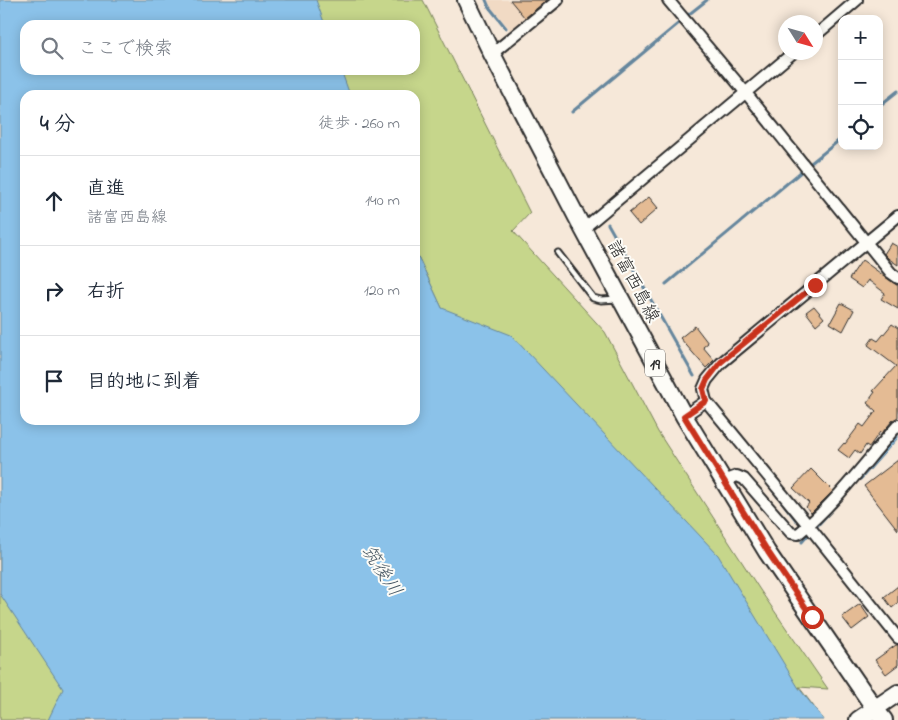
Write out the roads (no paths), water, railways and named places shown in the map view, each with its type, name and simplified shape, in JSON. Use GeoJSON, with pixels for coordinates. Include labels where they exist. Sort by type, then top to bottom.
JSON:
{"type":"FeatureCollection","features":[{"type":"Feature","properties":{"kind":"main road","name":"諸富西島線"},"geometry":{"type":"LineString","coordinates":[[466,0],[583,229],[684,416],[768,552],[879,714]]}},
{"type":"Feature","properties":{"kind":"main road"},"geometry":{"type":"LineString","coordinates":[[859,720],[879,714],[898,692]]}},
{"type":"Feature","properties":{"kind":"street"},"geometry":{"type":"LineString","coordinates":[[492,54],[558,0]]}},
{"type":"Feature","properties":{"kind":"street"},"geometry":{"type":"LineString","coordinates":[[668,0],[898,278]]}},
{"type":"Feature","properties":{"kind":"street"},"geometry":{"type":"LineString","coordinates":[[823,29],[857,0]]}},
{"type":"Feature","properties":{"kind":"street"},"geometry":{"type":"LineString","coordinates":[[583,229],[785,60]]}},
{"type":"Feature","properties":{"kind":"street"},"geometry":{"type":"LineString","coordinates":[[898,216],[721,362],[707,380],[703,389],[706,401],[898,638]]}},
{"type":"Feature","properties":{"kind":"street"},"geometry":{"type":"LineString","coordinates":[[684,416],[706,401]]}},
{"type":"Feature","properties":{"kind":"street"},"geometry":{"type":"LineString","coordinates":[[724,481],[737,476],[744,479],[791,533],[798,534],[851,480],[898,425]]}},
{"type":"Feature","properties":{"kind":"lane"},"geometry":{"type":"LineString","coordinates":[[558,253],[593,298],[601,300],[621,299]]}},
{"type":"Feature","properties":{"kind":"water","name":"筑後川"},"geometry":{"type":"Polygon","coordinates":[[[0,0],[316,0],[323,20],[20,20],[20,75],[343,75],[348,90],[20,90],[20,425],[420,425],[420,261],[442,308],[511,335],[718,555],[798,687],[824,720],[48,720],[63,689],[0,594],[0,0]]]}},
{"type":"Feature","properties":{"kind":"water"},"geometry":{"type":"Polygon","coordinates":[[[898,432],[898,438],[861,480],[858,480],[898,432]]]}},
{"type":"Feature","properties":{"kind":"waterway"},"geometry":{"type":"LineString","coordinates":[[486,0],[489,7],[506,28]]}},
{"type":"Feature","properties":{"kind":"waterway"},"geometry":{"type":"LineString","coordinates":[[688,15],[707,0]]}},
{"type":"Feature","properties":{"kind":"waterway"},"geometry":{"type":"LineString","coordinates":[[572,112],[679,23]]}},
{"type":"Feature","properties":{"kind":"waterway"},"geometry":{"type":"LineString","coordinates":[[880,105],[898,91]]}},
{"type":"Feature","properties":{"kind":"waterway"},"geometry":{"type":"LineString","coordinates":[[811,163],[838,141]]}},
{"type":"Feature","properties":{"kind":"waterway"},"geometry":{"type":"LineString","coordinates":[[666,284],[802,171]]}},
{"type":"Feature","properties":{"kind":"waterway"},"geometry":{"type":"LineString","coordinates":[[608,224],[694,376]]}},
{"type":"Feature","properties":{"kind":"waterway"},"geometry":{"type":"LineString","coordinates":[[761,475],[796,520]]}},
{"type":"Feature","properties":{"kind":"waterway"},"geometry":{"type":"LineString","coordinates":[[817,526],[837,504]]}},
{"type":"Feature","properties":{"kind":"waterway"},"geometry":{"type":"LineString","coordinates":[[802,542],[809,534]]}}]}
